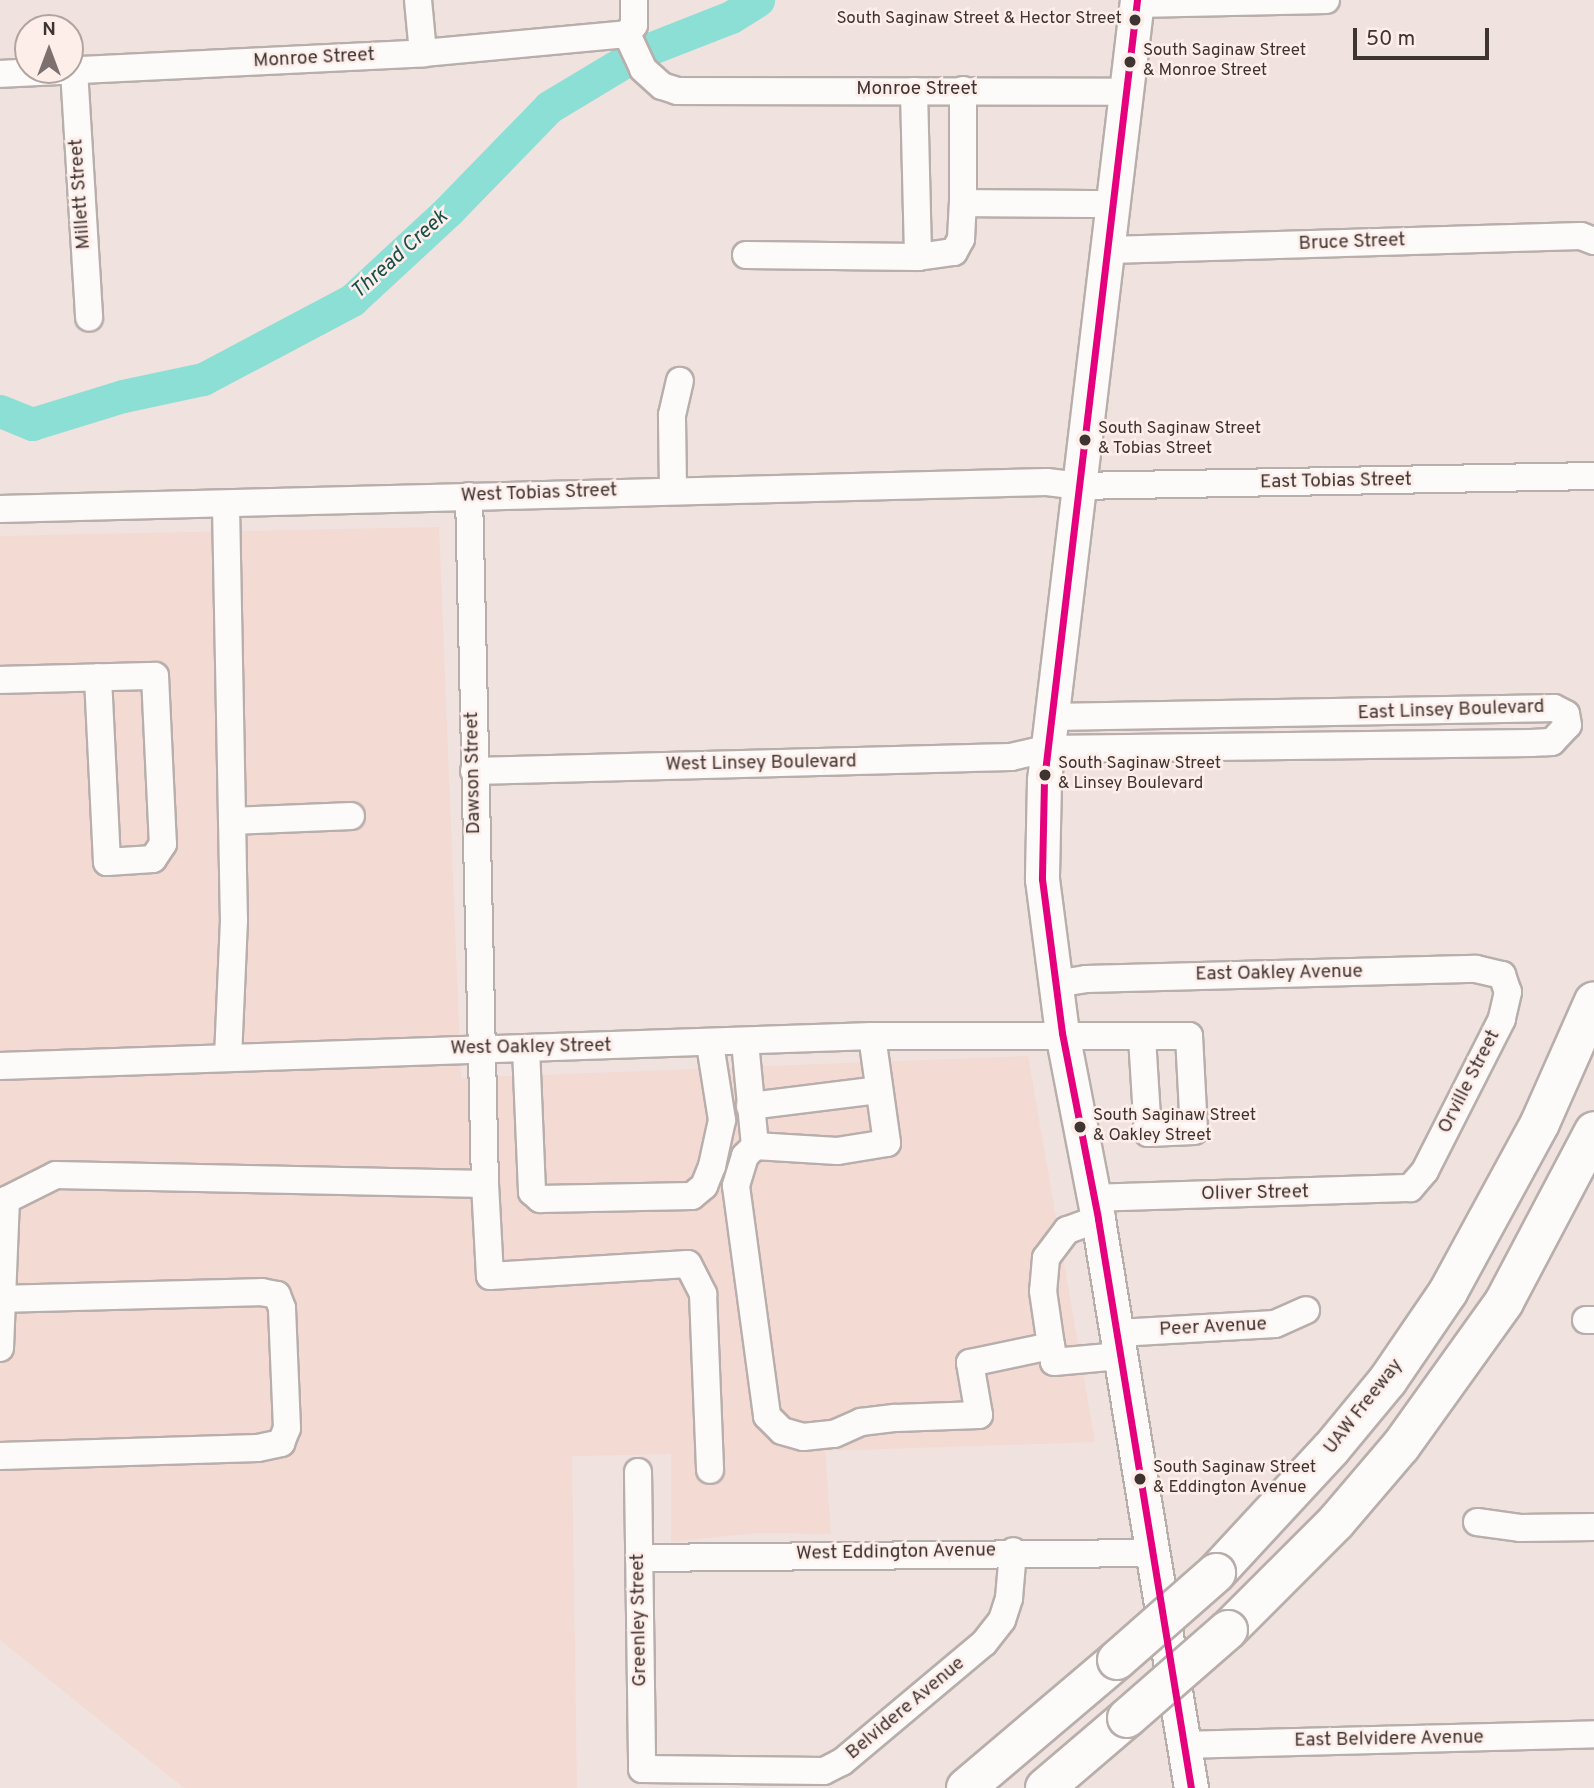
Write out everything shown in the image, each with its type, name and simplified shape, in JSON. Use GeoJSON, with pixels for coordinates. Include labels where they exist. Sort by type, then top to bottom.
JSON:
{"type":"FeatureCollection","features":[{"type":"Feature","properties":{"kind":"highway","name":"UAW Freeway"},"geometry":{"type":"LineString","coordinates":[[966,1788],[1216,1573],[1331,1449],[1388,1380],[1448,1292],[1534,1135],[1594,1000]]}},
{"type":"Feature","properties":{"kind":"highway"},"geometry":{"type":"LineString","coordinates":[[1045,1788],[1228,1630],[1336,1522],[1417,1425],[1504,1302],[1594,1131]]}},
{"type":"Feature","properties":{"kind":"main road"},"geometry":{"type":"LineString","coordinates":[[1137,2],[1047,750],[1042,879],[1062,1032],[1096,1208],[1191,1788]]}},
{"type":"Feature","properties":{"kind":"street"},"geometry":{"type":"LineString","coordinates":[[418,0],[423,53]]}},
{"type":"Feature","properties":{"kind":"street"},"geometry":{"type":"LineString","coordinates":[[627,34],[634,25],[634,0]]}},
{"type":"Feature","properties":{"kind":"street"},"geometry":{"type":"LineString","coordinates":[[1137,2],[1326,0]]}},
{"type":"Feature","properties":{"kind":"street","name":"Monroe Street"},"geometry":{"type":"LineString","coordinates":[[84,70],[423,53],[627,34],[643,69],[662,86],[677,91],[1125,92]]}},
{"type":"Feature","properties":{"kind":"street","name":"Millett Street"},"geometry":{"type":"LineString","coordinates":[[75,84],[89,318]]}},
{"type":"Feature","properties":{"kind":"street"},"geometry":{"type":"LineString","coordinates":[[746,255],[918,257],[954,252],[961,239],[963,203],[963,90]]}},
{"type":"Feature","properties":{"kind":"street"},"geometry":{"type":"LineString","coordinates":[[914,92],[918,257]]}},
{"type":"Feature","properties":{"kind":"street"},"geometry":{"type":"LineString","coordinates":[[963,203],[1114,204]]}},
{"type":"Feature","properties":{"kind":"street","name":"Bruce Street"},"geometry":{"type":"LineString","coordinates":[[1109,250],[1581,236],[1594,240]]}},
{"type":"Feature","properties":{"kind":"street"},"geometry":{"type":"LineString","coordinates":[[673,490],[672,415],[680,381]]}},
{"type":"Feature","properties":{"kind":"street","name":"East Tobias Street"},"geometry":{"type":"LineString","coordinates":[[1078,486],[1594,476]]}},
{"type":"Feature","properties":{"kind":"street","name":"West Tobias Street"},"geometry":{"type":"LineString","coordinates":[[0,509],[226,506],[673,490],[1047,482],[1078,486]]}},
{"type":"Feature","properties":{"kind":"street","name":"Dawson Street"},"geometry":{"type":"LineString","coordinates":[[469,496],[481,1049],[490,1276],[688,1264],[703,1294],[710,1470]]}},
{"type":"Feature","properties":{"kind":"street"},"geometry":{"type":"LineString","coordinates":[[226,506],[234,920],[228,1058]]}},
{"type":"Feature","properties":{"kind":"street"},"geometry":{"type":"LineString","coordinates":[[0,680],[98,677],[155,676],[163,844],[153,859],[107,862],[98,677]]}},
{"type":"Feature","properties":{"kind":"street","name":"East Linsey Boulevard"},"geometry":{"type":"LineString","coordinates":[[1047,750],[1341,747],[1552,741],[1568,725],[1566,714],[1554,708],[1341,714],[1051,717]]}},
{"type":"Feature","properties":{"kind":"street","name":"East Linsey Boulevard"},"geometry":{"type":"LineString","coordinates":[[1341,714],[1341,747]]}},
{"type":"Feature","properties":{"kind":"street","name":"West Linsey Boulevard"},"geometry":{"type":"LineString","coordinates":[[474,771],[1011,757],[1047,750]]}},
{"type":"Feature","properties":{"kind":"street"},"geometry":{"type":"LineString","coordinates":[[232,821],[351,816]]}},
{"type":"Feature","properties":{"kind":"street","name":"East Oakley Avenue"},"geometry":{"type":"LineString","coordinates":[[1055,984],[1086,979],[1476,969],[1502,975]]}},
{"type":"Feature","properties":{"kind":"street","name":"Orville Street"},"geometry":{"type":"LineString","coordinates":[[1415,1185],[1502,1019],[1508,997],[1502,975]]}},
{"type":"Feature","properties":{"kind":"street","name":"West Oakley Street"},"geometry":{"type":"LineString","coordinates":[[0,1066],[710,1044],[872,1036],[1062,1032],[1142,1037]]}},
{"type":"Feature","properties":{"kind":"street"},"geometry":{"type":"LineString","coordinates":[[872,1036],[887,1143],[837,1152],[755,1146],[745,1156],[736,1186],[767,1416],[782,1432],[803,1437],[834,1434],[860,1422],[979,1415],[970,1363],[1051,1346]]}},
{"type":"Feature","properties":{"kind":"street"},"geometry":{"type":"LineString","coordinates":[[745,1042],[755,1146]]}},
{"type":"Feature","properties":{"kind":"street"},"geometry":{"type":"LineString","coordinates":[[526,1048],[532,1192],[540,1199],[692,1196],[704,1186],[712,1166],[722,1119],[710,1044]]}},
{"type":"Feature","properties":{"kind":"street"},"geometry":{"type":"LineString","coordinates":[[750,1106],[878,1086]]}},
{"type":"Feature","properties":{"kind":"street"},"geometry":{"type":"LineString","coordinates":[[0,1349],[6,1200],[56,1175],[485,1184]]}},
{"type":"Feature","properties":{"kind":"street","name":"Oliver Street"},"geometry":{"type":"LineString","coordinates":[[1051,1346],[1043,1291],[1046,1258],[1066,1230],[1096,1208],[1391,1190],[1415,1185]]}},
{"type":"Feature","properties":{"kind":"street"},"geometry":{"type":"LineString","coordinates":[[0,1456],[258,1448],[281,1443],[287,1428],[282,1308],[277,1295],[262,1292],[2,1299]]}},
{"type":"Feature","properties":{"kind":"street","name":"Peer Avenue"},"geometry":{"type":"LineString","coordinates":[[1051,1346],[1054,1362],[1119,1345],[1275,1324],[1306,1310]]}},
{"type":"Feature","properties":{"kind":"street","name":"Greenley Street"},"geometry":{"type":"LineString","coordinates":[[638,1472],[642,1769]]}},
{"type":"Feature","properties":{"kind":"street"},"geometry":{"type":"LineString","coordinates":[[1477,1521],[1520,1528],[1594,1527]]}},
{"type":"Feature","properties":{"kind":"street","name":"West Eddington Avenue"},"geometry":{"type":"LineString","coordinates":[[639,1558],[1013,1551],[1153,1553]]}},
{"type":"Feature","properties":{"kind":"street","name":"Belvidere Avenue"},"geometry":{"type":"LineString","coordinates":[[642,1769],[824,1770],[842,1762],[990,1635],[1002,1620],[1009,1598],[1013,1551]]}},
{"type":"Feature","properties":{"kind":"street","name":"East Belvidere Avenue"},"geometry":{"type":"LineString","coordinates":[[1184,1745],[1594,1734]]}},
{"type":"Feature","properties":{"kind":"shaded area"},"geometry":{"type":"Polygon","coordinates":[[[439,527],[461,1078],[1028,1056],[1095,1442],[825,1451],[831,1534],[755,1533],[671,1542],[671,1454],[572,1456],[577,1788],[184,1788],[0,1640],[0,536],[439,527]]]}},
{"type":"Feature","properties":{"kind":"waterway","name":"Thread Creek"},"geometry":{"type":"LineString","coordinates":[[0,411],[32,424],[123,396],[203,379],[352,300],[448,211],[549,107],[639,53],[731,17],[758,0]]}},
{"type":"Feature","properties":{"kind":"transit line"},"geometry":{"type":"LineString","coordinates":[[1137,0],[1044,780],[1042,879],[1062,1033],[1098,1219],[1191,1788]]}},
{"type":"Feature","properties":{"kind":"place","name":"South Saginaw Street & Hector Street"},"geometry":{"type":"Point","coordinates":[1135,20]}},
{"type":"Feature","properties":{"kind":"place","name":"South Saginaw Street & Monroe Street"},"geometry":{"type":"Point","coordinates":[1130,62]}},
{"type":"Feature","properties":{"kind":"place","name":"South Saginaw Street & Tobias Street"},"geometry":{"type":"Point","coordinates":[1085,440]}},
{"type":"Feature","properties":{"kind":"place","name":"South Saginaw Street & Linsey Boulevard"},"geometry":{"type":"Point","coordinates":[1045,775]}},
{"type":"Feature","properties":{"kind":"place","name":"South Saginaw Street & Oakley Street"},"geometry":{"type":"Point","coordinates":[1080,1127]}},
{"type":"Feature","properties":{"kind":"place","name":"South Saginaw Street & Eddington Avenue"},"geometry":{"type":"Point","coordinates":[1140,1479]}}]}
